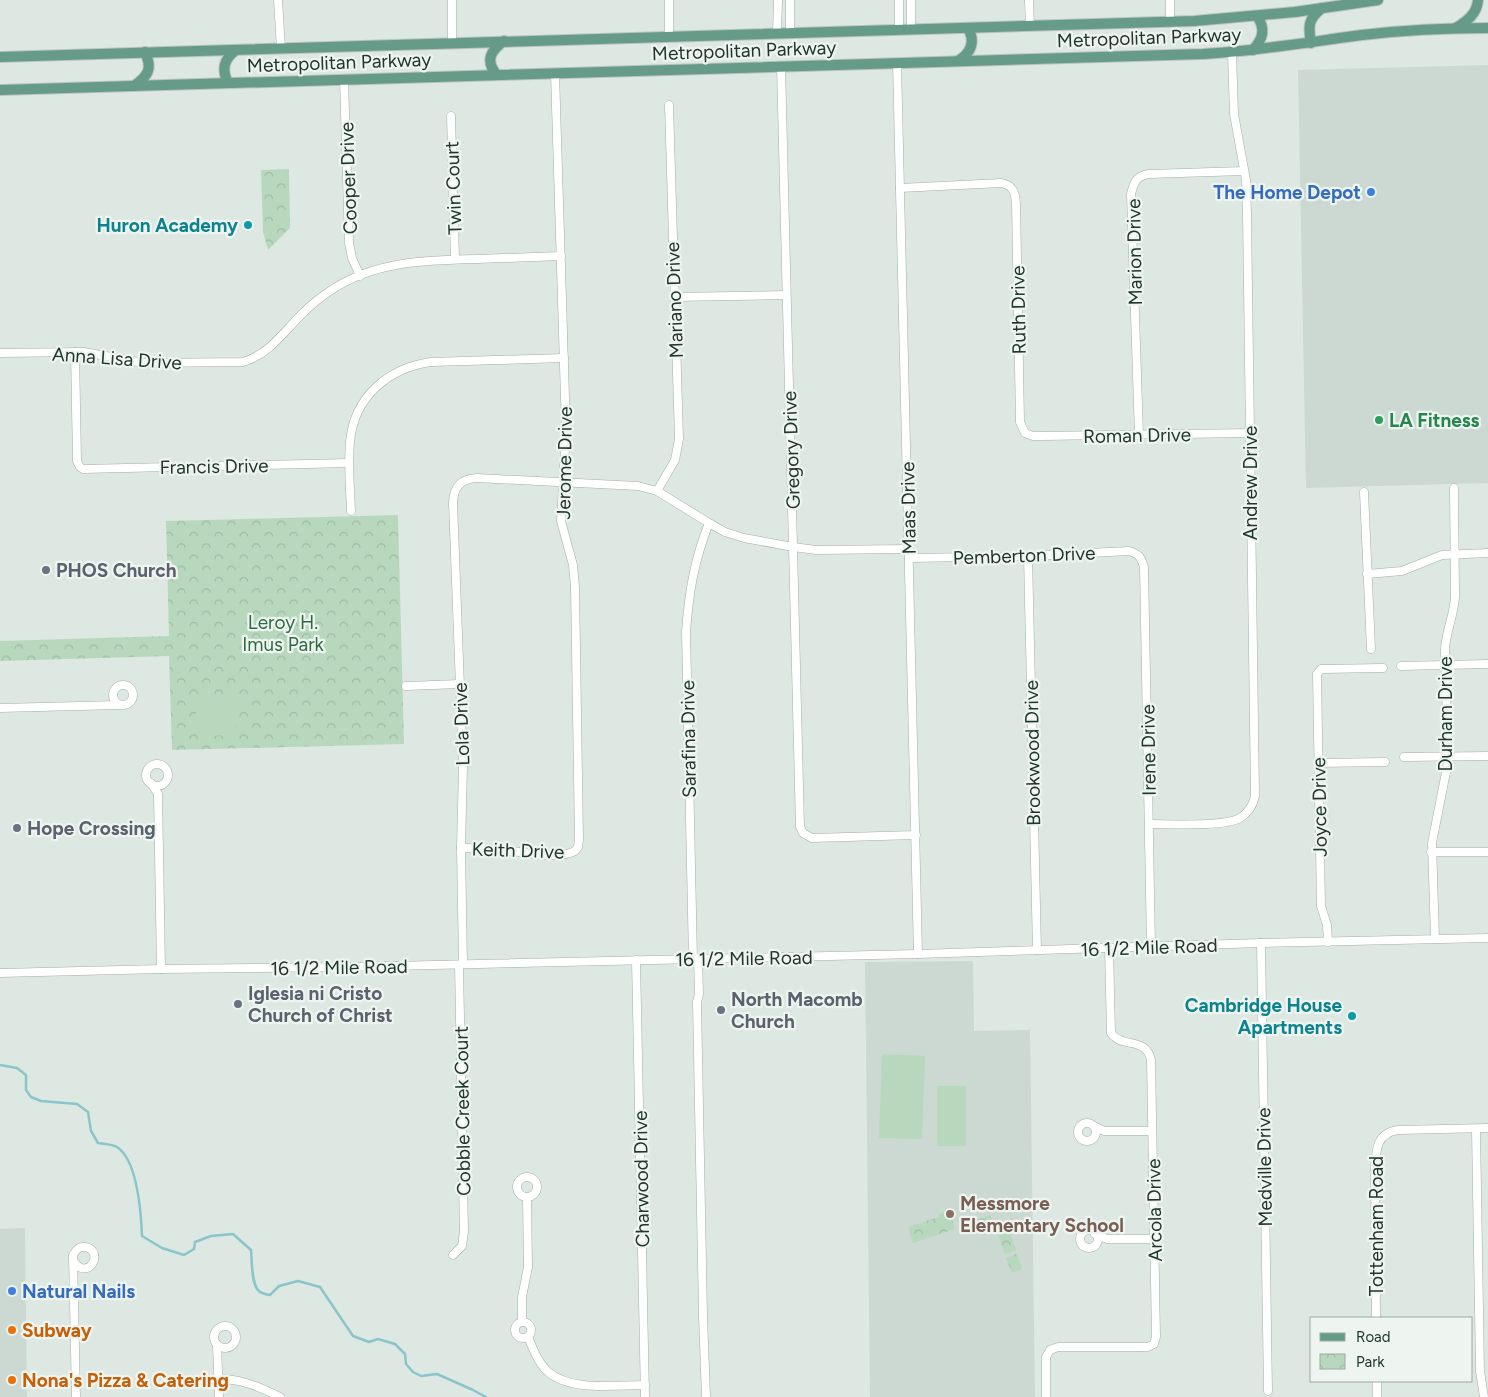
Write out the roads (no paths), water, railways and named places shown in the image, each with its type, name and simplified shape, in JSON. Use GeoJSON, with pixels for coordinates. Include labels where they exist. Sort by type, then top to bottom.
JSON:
{"type":"FeatureCollection","features":[{"type":"Feature","properties":{"kind":"main road","name":"Metropolitan Parkway"},"geometry":{"type":"LineString","coordinates":[[0,57],[1170,22],[1257,16],[1378,0]]}},
{"type":"Feature","properties":{"kind":"main road"},"geometry":{"type":"LineString","coordinates":[[1455,28],[1470,18],[1477,6],[1478,0]]}},
{"type":"Feature","properties":{"kind":"main road"},"geometry":{"type":"LineString","coordinates":[[1311,43],[1309,24],[1315,13],[1322,8]]}},
{"type":"Feature","properties":{"kind":"main road"},"geometry":{"type":"LineString","coordinates":[[1253,50],[1259,44],[1263,32],[1261,22],[1257,16]]}},
{"type":"Feature","properties":{"kind":"main road"},"geometry":{"type":"LineString","coordinates":[[958,61],[968,54],[972,46],[972,37],[968,28]]}},
{"type":"Feature","properties":{"kind":"main road","name":"Metropolitan Parkway"},"geometry":{"type":"LineString","coordinates":[[0,90],[1232,53],[1382,33],[1455,28],[1488,28]]}},
{"type":"Feature","properties":{"kind":"main road"},"geometry":{"type":"LineString","coordinates":[[497,75],[491,66],[490,57],[494,49],[504,41]]}},
{"type":"Feature","properties":{"kind":"main road"},"geometry":{"type":"LineString","coordinates":[[228,83],[224,74],[224,64],[230,54],[236,50]]}},
{"type":"Feature","properties":{"kind":"main road"},"geometry":{"type":"LineString","coordinates":[[134,86],[144,78],[149,70],[145,52]]}},
{"type":"Feature","properties":{"kind":"street"},"geometry":{"type":"LineString","coordinates":[[278,0],[281,48]]}},
{"type":"Feature","properties":{"kind":"street"},"geometry":{"type":"LineString","coordinates":[[452,0],[452,43]]}},
{"type":"Feature","properties":{"kind":"street"},"geometry":{"type":"LineString","coordinates":[[669,0],[669,36]]}},
{"type":"Feature","properties":{"kind":"street"},"geometry":{"type":"LineString","coordinates":[[777,33],[778,0]]}},
{"type":"Feature","properties":{"kind":"street"},"geometry":{"type":"LineString","coordinates":[[790,0],[790,33]]}},
{"type":"Feature","properties":{"kind":"street"},"geometry":{"type":"LineString","coordinates":[[899,0],[899,29]]}},
{"type":"Feature","properties":{"kind":"street"},"geometry":{"type":"LineString","coordinates":[[911,0],[911,29]]}},
{"type":"Feature","properties":{"kind":"street"},"geometry":{"type":"LineString","coordinates":[[1029,0],[1030,26]]}},
{"type":"Feature","properties":{"kind":"street"},"geometry":{"type":"LineString","coordinates":[[1170,0],[1170,22]]}},
{"type":"Feature","properties":{"kind":"street","name":"Andrew Drive"},"geometry":{"type":"LineString","coordinates":[[1149,824],[1216,824],[1231,822],[1241,818],[1248,812],[1254,801],[1256,786],[1247,215],[1244,171],[1234,114],[1232,53]]}},
{"type":"Feature","properties":{"kind":"street","name":"Maas Drive"},"geometry":{"type":"LineString","coordinates":[[897,63],[918,954]]}},
{"type":"Feature","properties":{"kind":"street","name":"Gregory Drive"},"geometry":{"type":"LineString","coordinates":[[781,66],[800,821],[803,833],[812,838],[916,835]]}},
{"type":"Feature","properties":{"kind":"street","name":"Jerome Drive"},"geometry":{"type":"LineString","coordinates":[[555,73],[566,430],[561,521],[573,565],[575,587],[579,840],[575,851]]}},
{"type":"Feature","properties":{"kind":"street","name":"Cooper Drive"},"geometry":{"type":"LineString","coordinates":[[344,79],[349,243],[352,258],[360,276]]}},
{"type":"Feature","properties":{"kind":"street","name":"Mariano Drive"},"geometry":{"type":"LineString","coordinates":[[657,490],[675,460],[679,439],[669,105]]}},
{"type":"Feature","properties":{"kind":"street","name":"Twin Court"},"geometry":{"type":"LineString","coordinates":[[451,116],[455,259]]}},
{"type":"Feature","properties":{"kind":"street","name":"Marion Drive"},"geometry":{"type":"LineString","coordinates":[[1139,435],[1133,184],[1139,176],[1149,174],[1244,171]]}},
{"type":"Feature","properties":{"kind":"street","name":"Ruth Drive"},"geometry":{"type":"LineString","coordinates":[[900,188],[1001,183],[1011,186],[1014,191],[1016,203],[1020,422],[1025,433]]}},
{"type":"Feature","properties":{"kind":"street","name":"Anna Lisa Drive"},"geometry":{"type":"LineString","coordinates":[[0,353],[94,353],[144,363],[243,362],[254,358],[268,349],[303,312],[337,286],[383,267],[418,261],[561,256]]}},
{"type":"Feature","properties":{"kind":"street"},"geometry":{"type":"LineString","coordinates":[[674,297],[786,295]]}},
{"type":"Feature","properties":{"kind":"street","name":"Francis Drive"},"geometry":{"type":"LineString","coordinates":[[75,352],[77,461],[80,467],[87,469],[349,463]]}},
{"type":"Feature","properties":{"kind":"street"},"geometry":{"type":"LineString","coordinates":[[351,511],[349,463],[352,430],[364,401],[375,387],[386,378],[409,367],[431,362],[564,358]]}},
{"type":"Feature","properties":{"kind":"street","name":"Roman Drive"},"geometry":{"type":"LineString","coordinates":[[1025,433],[1033,436],[1250,434]]}},
{"type":"Feature","properties":{"kind":"street","name":"Pemberton Drive"},"geometry":{"type":"LineString","coordinates":[[458,484],[469,478],[477,478],[638,486],[657,490],[725,532],[793,548],[909,554],[1028,556],[1129,551],[1138,554]]}},
{"type":"Feature","properties":{"kind":"street","name":"Lola Drive"},"geometry":{"type":"LineString","coordinates":[[458,484],[454,491],[453,502],[463,766],[461,964]]}},
{"type":"Feature","properties":{"kind":"street","name":"Durham Drive"},"geometry":{"type":"LineString","coordinates":[[1435,940],[1431,852],[1448,756],[1446,634],[1456,597],[1454,488]]}},
{"type":"Feature","properties":{"kind":"street"},"geometry":{"type":"LineString","coordinates":[[1364,492],[1371,648]]}},
{"type":"Feature","properties":{"kind":"street","name":"Sarafina Drive"},"geometry":{"type":"LineString","coordinates":[[706,1397],[686,632],[694,567],[699,547],[709,523]]}},
{"type":"Feature","properties":{"kind":"street"},"geometry":{"type":"LineString","coordinates":[[1367,574],[1402,571],[1434,558],[1454,554],[1488,553]]}},
{"type":"Feature","properties":{"kind":"street","name":"Irene Drive"},"geometry":{"type":"LineString","coordinates":[[1138,554],[1142,559],[1144,567],[1151,947]]}},
{"type":"Feature","properties":{"kind":"street","name":"Brookwood Drive"},"geometry":{"type":"LineString","coordinates":[[1028,556],[1037,950]]}},
{"type":"Feature","properties":{"kind":"street"},"geometry":{"type":"LineString","coordinates":[[1401,666],[1488,664]]}},
{"type":"Feature","properties":{"kind":"street","name":"Joyce Drive"},"geometry":{"type":"LineString","coordinates":[[1328,942],[1328,928],[1321,906],[1317,674],[1321,669],[1383,668]]}},
{"type":"Feature","properties":{"kind":"street"},"geometry":{"type":"LineString","coordinates":[[0,708],[105,706],[126,705],[132,701],[134,694],[131,688],[125,684],[115,687],[110,701],[105,706]]}},
{"type":"Feature","properties":{"kind":"street"},"geometry":{"type":"LineString","coordinates":[[406,686],[460,684]]}},
{"type":"Feature","properties":{"kind":"street"},"geometry":{"type":"LineString","coordinates":[[112,694],[114,700],[119,705]]}},
{"type":"Feature","properties":{"kind":"street"},"geometry":{"type":"LineString","coordinates":[[1404,757],[1488,756]]}},
{"type":"Feature","properties":{"kind":"street"},"geometry":{"type":"LineString","coordinates":[[1318,763],[1385,762]]}},
{"type":"Feature","properties":{"kind":"street"},"geometry":{"type":"LineString","coordinates":[[158,794],[147,778],[147,771],[155,764],[162,765],[167,770],[168,778],[158,794],[161,969]]}},
{"type":"Feature","properties":{"kind":"street"},"geometry":{"type":"LineString","coordinates":[[151,783],[158,786],[164,783]]}},
{"type":"Feature","properties":{"kind":"street","name":"Keith Drive"},"geometry":{"type":"LineString","coordinates":[[461,848],[499,849],[532,854],[564,854],[575,851]]}},
{"type":"Feature","properties":{"kind":"street"},"geometry":{"type":"LineString","coordinates":[[1431,852],[1488,852]]}},
{"type":"Feature","properties":{"kind":"street","name":"16 1/2 Mile Road"},"geometry":{"type":"LineString","coordinates":[[0,973],[918,954],[1488,938]]}},
{"type":"Feature","properties":{"kind":"street","name":"Medville Drive"},"geometry":{"type":"LineString","coordinates":[[1261,943],[1268,1391]]}},
{"type":"Feature","properties":{"kind":"street","name":"Arcola Drive"},"geometry":{"type":"LineString","coordinates":[[1046,1397],[1046,1357],[1053,1348],[1148,1347],[1154,1344],[1156,1337],[1151,1072],[1149,1054],[1140,1045],[1118,1040],[1111,1034],[1109,948]]}},
{"type":"Feature","properties":{"kind":"street","name":"Charwood Drive"},"geometry":{"type":"LineString","coordinates":[[636,960],[645,1397]]}},
{"type":"Feature","properties":{"kind":"street","name":"Cobble Creek Court"},"geometry":{"type":"LineString","coordinates":[[453,1255],[462,1246],[464,1232],[461,964]]}},
{"type":"Feature","properties":{"kind":"street"},"geometry":{"type":"LineString","coordinates":[[1104,1131],[1087,1141],[1081,1139],[1078,1134],[1079,1128],[1083,1124],[1089,1123],[1104,1131],[1152,1131]]}},
{"type":"Feature","properties":{"kind":"street"},"geometry":{"type":"LineString","coordinates":[[1094,1126],[1096,1131],[1094,1137]]}},
{"type":"Feature","properties":{"kind":"street"},"geometry":{"type":"LineString","coordinates":[[1484,1397],[1480,1371],[1476,1128],[1488,1128]]}},
{"type":"Feature","properties":{"kind":"street","name":"Tottenham Road"},"geometry":{"type":"LineString","coordinates":[[1376,1317],[1375,1169],[1377,1148],[1383,1136],[1388,1132],[1398,1130],[1476,1128]]}},
{"type":"Feature","properties":{"kind":"street"},"geometry":{"type":"LineString","coordinates":[[522,1322],[522,1304],[528,1267],[527,1197]]}},
{"type":"Feature","properties":{"kind":"street"},"geometry":{"type":"LineString","coordinates":[[1107,1239],[1091,1248],[1086,1248],[1081,1244],[1080,1239],[1082,1234],[1087,1231],[1107,1239],[1154,1239]]}},
{"type":"Feature","properties":{"kind":"street"},"geometry":{"type":"LineString","coordinates":[[1096,1234],[1098,1239],[1096,1245]]}},
{"type":"Feature","properties":{"kind":"street"},"geometry":{"type":"LineString","coordinates":[[74,1275],[82,1268],[89,1267],[94,1262],[94,1255],[90,1249],[84,1247],[77,1249],[73,1255],[76,1397]]}},
{"type":"Feature","properties":{"kind":"street"},"geometry":{"type":"LineString","coordinates":[[74,1262],[79,1268],[82,1268]]}},
{"type":"Feature","properties":{"kind":"street"},"geometry":{"type":"LineString","coordinates":[[522,1322],[528,1323],[531,1327],[528,1337],[520,1338],[515,1331],[517,1324],[522,1322]]}},
{"type":"Feature","properties":{"kind":"street"},"geometry":{"type":"LineString","coordinates":[[218,1355],[233,1344],[236,1337],[234,1331],[228,1327],[221,1327],[216,1332],[214,1338],[218,1355],[219,1397]]}},
{"type":"Feature","properties":{"kind":"street"},"geometry":{"type":"LineString","coordinates":[[528,1337],[540,1362],[552,1374],[563,1381],[586,1386],[645,1385]]}},
{"type":"Feature","properties":{"kind":"street"},"geometry":{"type":"LineString","coordinates":[[217,1345],[227,1348]]}},
{"type":"Feature","properties":{"kind":"street"},"geometry":{"type":"LineString","coordinates":[[218,1379],[250,1383],[280,1397]]}},
{"type":"Feature","properties":{"kind":"street"},"geometry":{"type":"LineString","coordinates":[[1377,1382],[1377,1397]]}},
{"type":"Feature","properties":{"kind":"waterway"},"geometry":{"type":"LineString","coordinates":[[0,1065],[17,1068],[26,1075],[26,1090],[31,1097],[41,1101],[77,1104],[88,1112],[91,1131],[98,1143],[115,1146],[124,1154],[130,1164],[137,1188],[142,1236],[162,1248],[184,1255],[194,1249],[195,1242],[211,1236],[233,1234],[251,1250],[253,1278],[256,1288],[260,1292],[270,1295],[279,1286],[298,1281],[320,1287],[353,1336],[369,1342],[378,1339],[395,1344],[405,1354],[406,1364],[413,1372],[421,1376],[437,1374],[486,1397]]}},
{"type":"Feature","properties":{"kind":"place","name":"The Home Depot"},"geometry":{"type":"Point","coordinates":[1371,192]}},
{"type":"Feature","properties":{"kind":"place","name":"Huron Academy"},"geometry":{"type":"Point","coordinates":[248,225]}},
{"type":"Feature","properties":{"kind":"place","name":"LA Fitness"},"geometry":{"type":"Point","coordinates":[1379,420]}},
{"type":"Feature","properties":{"kind":"place","name":"PHOS Church"},"geometry":{"type":"Point","coordinates":[46,570]}},
{"type":"Feature","properties":{"kind":"place","name":"Hope Crossing"},"geometry":{"type":"Point","coordinates":[17,828]}},
{"type":"Feature","properties":{"kind":"place","name":"Iglesia ni Cristo Church of Christ"},"geometry":{"type":"Point","coordinates":[238,1004]}},
{"type":"Feature","properties":{"kind":"place","name":"North Macomb Church"},"geometry":{"type":"Point","coordinates":[721,1010]}},
{"type":"Feature","properties":{"kind":"place","name":"Cambridge House Apartments"},"geometry":{"type":"Point","coordinates":[1352,1016]}},
{"type":"Feature","properties":{"kind":"place","name":"Messmore Elementary School"},"geometry":{"type":"Point","coordinates":[950,1214]}},
{"type":"Feature","properties":{"kind":"place","name":"Natural Nails"},"geometry":{"type":"Point","coordinates":[12,1291]}},
{"type":"Feature","properties":{"kind":"place","name":"Subway"},"geometry":{"type":"Point","coordinates":[12,1330]}},
{"type":"Feature","properties":{"kind":"place","name":"Nona's Pizza & Catering"},"geometry":{"type":"Point","coordinates":[12,1380]}},
{"type":"Feature","properties":{"kind":"park label","name":"Leroy H. Imus Park"},"geometry":{"type":"Point","coordinates":[283,633]}}]}
